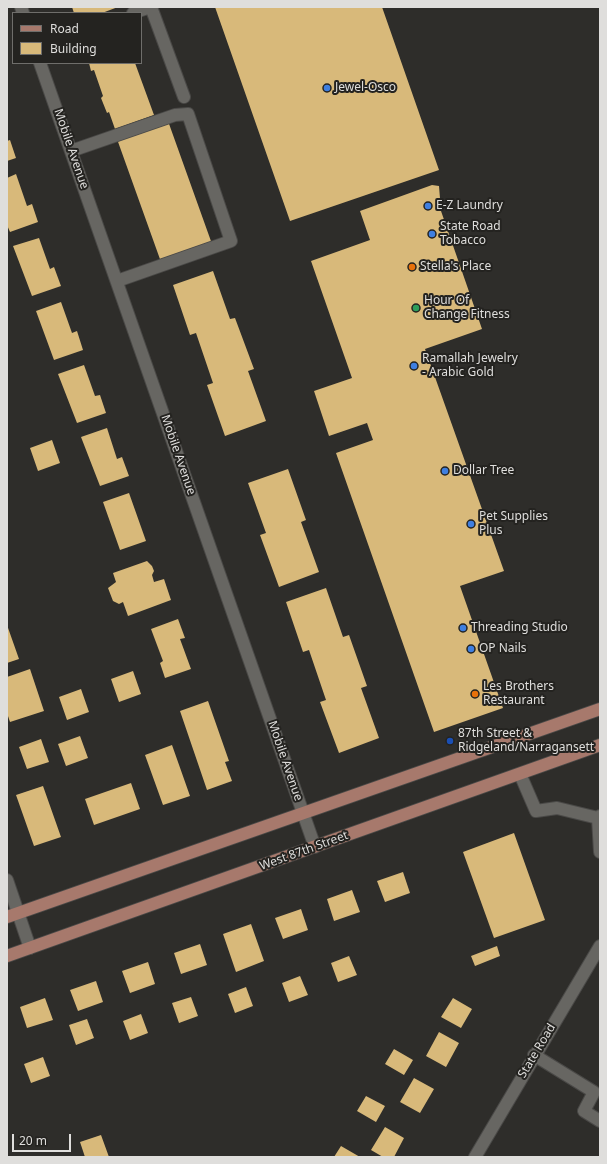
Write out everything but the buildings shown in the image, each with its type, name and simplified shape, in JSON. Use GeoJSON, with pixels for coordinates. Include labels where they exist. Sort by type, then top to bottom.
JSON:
{"type":"FeatureCollection","features":[{"type":"Feature","properties":{"kind":"main road"},"geometry":{"type":"LineString","coordinates":[[13,915],[600,709]]}},
{"type":"Feature","properties":{"kind":"main road","name":"West 87th Street"},"geometry":{"type":"LineString","coordinates":[[7,956],[600,745]]}},
{"type":"Feature","properties":{"kind":"street"},"geometry":{"type":"LineString","coordinates":[[136,12],[150,7],[184,98]]}},
{"type":"Feature","properties":{"kind":"street","name":"Mobile Avenue"},"geometry":{"type":"LineString","coordinates":[[40,64],[315,847]]}},
{"type":"Feature","properties":{"kind":"street"},"geometry":{"type":"LineString","coordinates":[[71,151],[175,114],[188,114],[231,241],[117,281]]}},
{"type":"Feature","properties":{"kind":"street"},"geometry":{"type":"LineString","coordinates":[[520,774],[536,810],[557,808],[599,817],[600,852]]}},
{"type":"Feature","properties":{"kind":"street"},"geometry":{"type":"LineString","coordinates":[[7,880],[13,915],[30,948]]}},
{"type":"Feature","properties":{"kind":"street","name":"State Road"},"geometry":{"type":"LineString","coordinates":[[475,1157],[534,1055],[600,946]]}},
{"type":"Feature","properties":{"kind":"street"},"geometry":{"type":"LineString","coordinates":[[534,1055],[597,1087],[584,1111],[600,1121]]}},
{"type":"Feature","properties":{"kind":"place","name":"Jewel-Osco"},"geometry":{"type":"Point","coordinates":[327,88]}},
{"type":"Feature","properties":{"kind":"place","name":"E-Z Laundry"},"geometry":{"type":"Point","coordinates":[428,206]}},
{"type":"Feature","properties":{"kind":"place","name":"State Road Tobacco"},"geometry":{"type":"Point","coordinates":[432,234]}},
{"type":"Feature","properties":{"kind":"place","name":"Stella's Place"},"geometry":{"type":"Point","coordinates":[412,267]}},
{"type":"Feature","properties":{"kind":"place","name":"Hour Of Change Fitness"},"geometry":{"type":"Point","coordinates":[416,308]}},
{"type":"Feature","properties":{"kind":"place","name":"Ramallah Jewelry - Arabic Gold"},"geometry":{"type":"Point","coordinates":[414,366]}},
{"type":"Feature","properties":{"kind":"place","name":"Dollar Tree"},"geometry":{"type":"Point","coordinates":[445,471]}},
{"type":"Feature","properties":{"kind":"place","name":"Pet Supplies Plus"},"geometry":{"type":"Point","coordinates":[471,524]}},
{"type":"Feature","properties":{"kind":"place","name":"Threading Studio"},"geometry":{"type":"Point","coordinates":[463,628]}},
{"type":"Feature","properties":{"kind":"place","name":"OP Nails"},"geometry":{"type":"Point","coordinates":[471,649]}},
{"type":"Feature","properties":{"kind":"place","name":"Les Brothers Restaurant"},"geometry":{"type":"Point","coordinates":[475,694]}},
{"type":"Feature","properties":{"kind":"place","name":"87th Street & Ridgeland/Narragansett"},"geometry":{"type":"Point","coordinates":[450,741]}}]}
